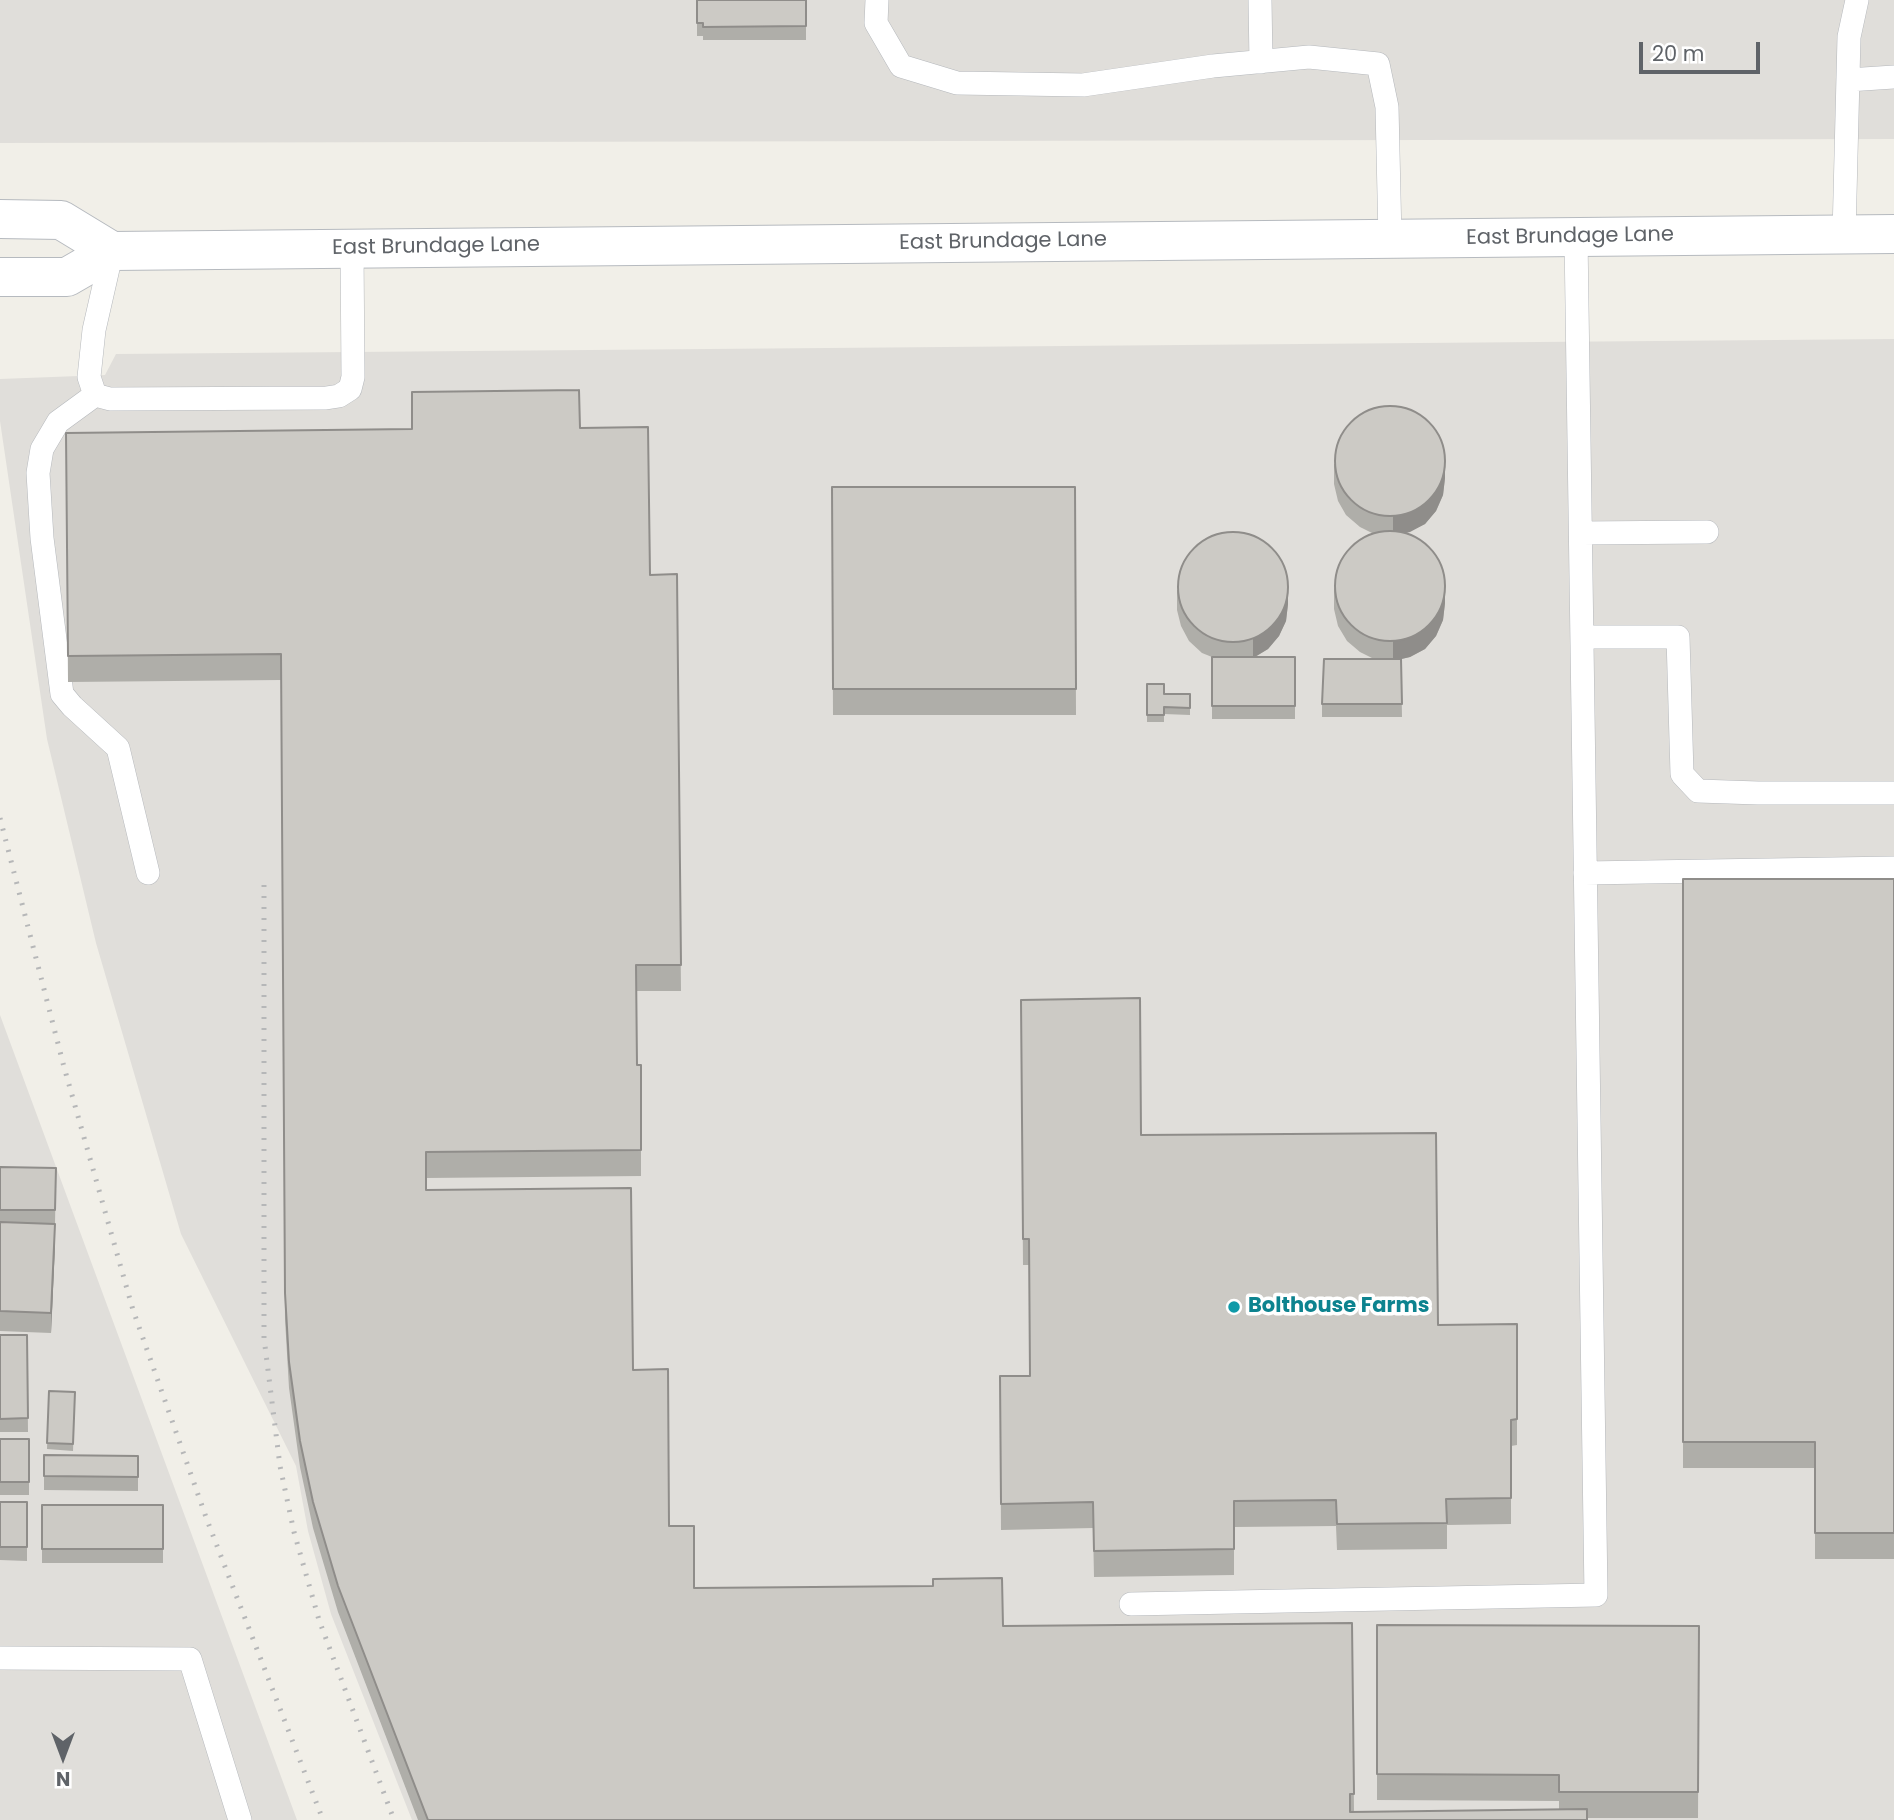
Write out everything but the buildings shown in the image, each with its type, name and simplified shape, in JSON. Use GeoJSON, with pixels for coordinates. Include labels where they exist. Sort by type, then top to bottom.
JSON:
{"type":"FeatureCollection","features":[{"type":"Feature","properties":{"kind":"main road"},"geometry":{"type":"LineString","coordinates":[[0,219],[61,220],[112,251]]}},
{"type":"Feature","properties":{"kind":"main road","name":"East Brundage Lane"},"geometry":{"type":"LineString","coordinates":[[0,277],[67,277],[112,251],[1894,234]]}},
{"type":"Feature","properties":{"kind":"lane"},"geometry":{"type":"LineString","coordinates":[[877,0],[876,23],[901,66],[957,83],[1083,85],[1213,66],[1309,57],[1378,64],[1387,107],[1390,239]]}},
{"type":"Feature","properties":{"kind":"lane"},"geometry":{"type":"LineString","coordinates":[[1260,0],[1261,62]]}},
{"type":"Feature","properties":{"kind":"lane"},"geometry":{"type":"LineString","coordinates":[[1844,235],[1849,37],[1857,0]]}},
{"type":"Feature","properties":{"kind":"lane"},"geometry":{"type":"LineString","coordinates":[[1847,80],[1894,77]]}},
{"type":"Feature","properties":{"kind":"lane"},"geometry":{"type":"LineString","coordinates":[[1131,1604],[1596,1595],[1576,237]]}},
{"type":"Feature","properties":{"kind":"lane"},"geometry":{"type":"LineString","coordinates":[[95,395],[110,399],[339,396],[349,390],[353,377],[352,248]]}},
{"type":"Feature","properties":{"kind":"lane"},"geometry":{"type":"LineString","coordinates":[[95,395],[89,377],[94,330],[112,251]]}},
{"type":"Feature","properties":{"kind":"lane"},"geometry":{"type":"LineString","coordinates":[[95,395],[58,422],[42,449],[38,473],[42,538],[62,694],[118,748],[148,873]]}},
{"type":"Feature","properties":{"kind":"lane"},"geometry":{"type":"LineString","coordinates":[[1581,533],[1707,531]]}},
{"type":"Feature","properties":{"kind":"lane"},"geometry":{"type":"LineString","coordinates":[[1582,637],[1678,637],[1682,774],[1698,791],[1894,793]]}},
{"type":"Feature","properties":{"kind":"lane"},"geometry":{"type":"LineString","coordinates":[[1585,873],[1894,868]]}},
{"type":"Feature","properties":{"kind":"lane"},"geometry":{"type":"LineString","coordinates":[[0,1658],[190,1659],[240,1820]]}},
{"type":"Feature","properties":{"kind":"shaded area"},"geometry":{"type":"Polygon","coordinates":[[[0,0],[1894,0],[1894,139],[0,143],[0,0]]]}},
{"type":"Feature","properties":{"kind":"shaded area"},"geometry":{"type":"Polygon","coordinates":[[[1894,339],[1894,1820],[412,1820],[331,1614],[308,1531],[296,1466],[181,1234],[96,943],[47,739],[0,421],[0,379],[105,375],[116,354],[1894,339]]]}},
{"type":"Feature","properties":{"kind":"shaded area"},"geometry":{"type":"Polygon","coordinates":[[[0,1015],[297,1820],[0,1820],[0,1015]]]}},
{"type":"Feature","properties":{"kind":"railway"},"geometry":{"type":"LineString","coordinates":[[0,818],[64,1067],[133,1310],[207,1520],[323,1820]]}},
{"type":"Feature","properties":{"kind":"railway"},"geometry":{"type":"LineString","coordinates":[[264,885],[264,1338],[280,1466],[294,1532],[319,1620],[394,1820]]}},
{"type":"Feature","properties":{"kind":"place","name":"Bolthouse Farms"},"geometry":{"type":"Point","coordinates":[1234,1307]}}]}
